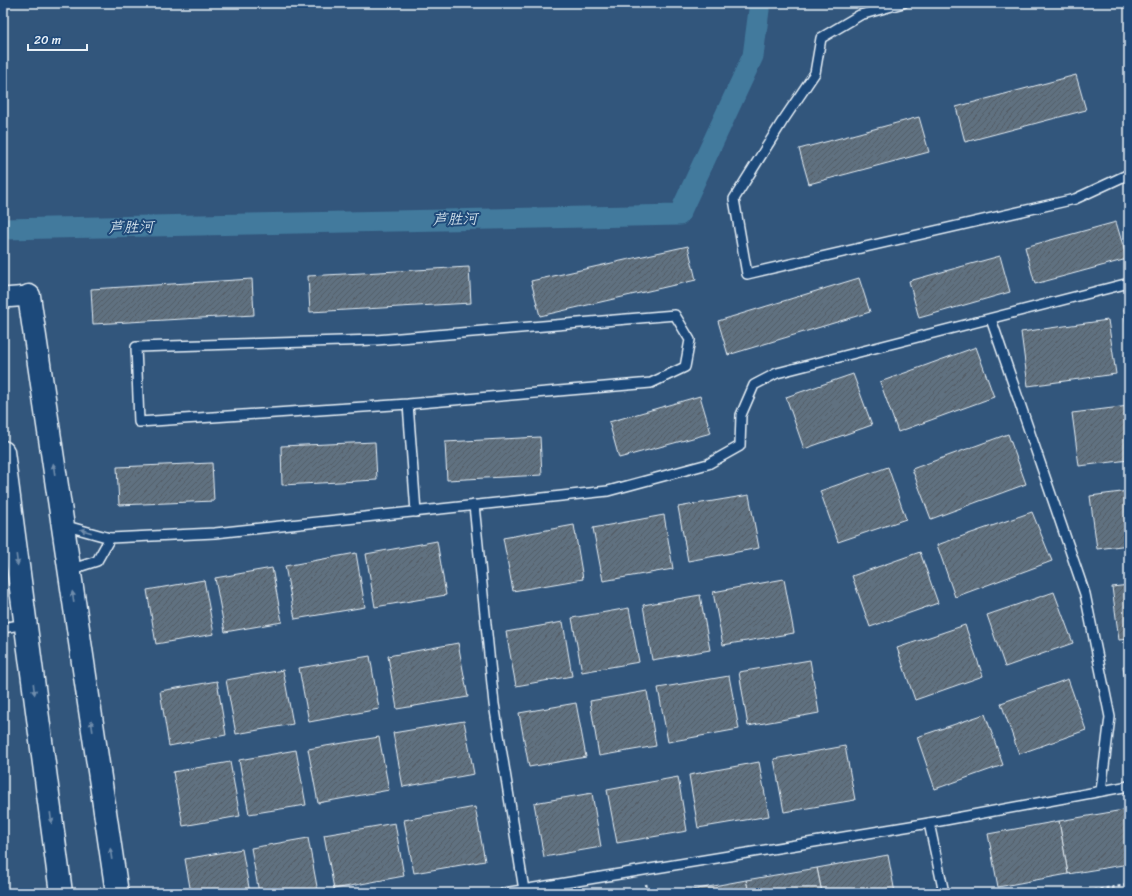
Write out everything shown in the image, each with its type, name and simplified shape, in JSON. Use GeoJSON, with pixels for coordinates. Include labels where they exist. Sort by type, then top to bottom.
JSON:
{"type":"FeatureCollection","features":[{"type":"Feature","properties":{"kind":"street"},"geometry":{"type":"LineString","coordinates":[[3,298],[29,296],[117,893]]}},
{"type":"Feature","properties":{"kind":"street"},"geometry":{"type":"LineString","coordinates":[[3,452],[61,893]]}},
{"type":"Feature","properties":{"kind":"lane"},"geometry":{"type":"LineString","coordinates":[[903,3],[860,15],[821,38],[815,73],[782,122],[734,199],[747,274],[1075,200],[1129,174]]}},
{"type":"Feature","properties":{"kind":"lane"},"geometry":{"type":"LineString","coordinates":[[62,525],[110,538],[215,533],[608,491],[708,464],[740,446],[741,415],[754,386],[771,376],[785,371],[1129,283]]}},
{"type":"Feature","properties":{"kind":"lane"},"geometry":{"type":"LineString","coordinates":[[675,315],[690,340],[685,367],[651,383],[408,404],[139,422],[136,347],[376,340],[675,315]]}},
{"type":"Feature","properties":{"kind":"lane"},"geometry":{"type":"LineString","coordinates":[[991,318],[1085,594],[1110,717],[1101,791]]}},
{"type":"Feature","properties":{"kind":"lane"},"geometry":{"type":"LineString","coordinates":[[408,404],[416,512]]}},
{"type":"Feature","properties":{"kind":"lane"},"geometry":{"type":"LineString","coordinates":[[474,505],[494,704],[524,890]]}},
{"type":"Feature","properties":{"kind":"lane"},"geometry":{"type":"LineString","coordinates":[[69,570],[97,561],[110,538]]}},
{"type":"Feature","properties":{"kind":"lane"},"geometry":{"type":"LineString","coordinates":[[3,628],[26,624]]}},
{"type":"Feature","properties":{"kind":"lane"},"geometry":{"type":"LineString","coordinates":[[504,893],[929,823],[1129,786]]}},
{"type":"Feature","properties":{"kind":"lane"},"geometry":{"type":"LineString","coordinates":[[929,823],[944,893]]}},
{"type":"Feature","properties":{"kind":"path"},"geometry":{"type":"LineString","coordinates":[[1076,893],[1129,885]]}},
{"type":"Feature","properties":{"kind":"building"},"geometry":{"type":"Polygon","coordinates":[[[1076,75],[1086,110],[965,142],[956,107],[1076,75]]]}},
{"type":"Feature","properties":{"kind":"building"},"geometry":{"type":"Polygon","coordinates":[[[919,117],[929,152],[809,184],[799,149],[919,117]]]}},
{"type":"Feature","properties":{"kind":"building"},"geometry":{"type":"Polygon","coordinates":[[[1116,222],[1127,259],[1035,284],[1025,247],[1116,222]]]}},
{"type":"Feature","properties":{"kind":"building"},"geometry":{"type":"Polygon","coordinates":[[[688,246],[696,280],[540,316],[531,281],[688,246]]]}},
{"type":"Feature","properties":{"kind":"building"},"geometry":{"type":"Polygon","coordinates":[[[1000,256],[1010,292],[919,318],[909,281],[1000,256]]]}},
{"type":"Feature","properties":{"kind":"building"},"geometry":{"type":"Polygon","coordinates":[[[469,267],[471,303],[310,312],[308,276],[469,267]]]}},
{"type":"Feature","properties":{"kind":"building"},"geometry":{"type":"Polygon","coordinates":[[[859,278],[870,312],[728,355],[718,321],[859,278]]]}},
{"type":"Feature","properties":{"kind":"building"},"geometry":{"type":"Polygon","coordinates":[[[252,279],[254,315],[93,324],[91,289],[252,279]]]}},
{"type":"Feature","properties":{"kind":"building"},"geometry":{"type":"Polygon","coordinates":[[[1129,308],[1129,341],[1124,309],[1129,308]]]}},
{"type":"Feature","properties":{"kind":"building"},"geometry":{"type":"Polygon","coordinates":[[[1108,320],[1116,374],[1028,386],[1021,332],[1108,320]]]}},
{"type":"Feature","properties":{"kind":"building"},"geometry":{"type":"Polygon","coordinates":[[[976,347],[994,397],[898,432],[880,382],[976,347]]]}},
{"type":"Feature","properties":{"kind":"building"},"geometry":{"type":"Polygon","coordinates":[[[853,374],[872,425],[804,449],[786,397],[853,374]]]}},
{"type":"Feature","properties":{"kind":"building"},"geometry":{"type":"Polygon","coordinates":[[[700,396],[711,433],[619,458],[609,422],[700,396]]]}},
{"type":"Feature","properties":{"kind":"building"},"geometry":{"type":"Polygon","coordinates":[[[1129,406],[1129,460],[1079,466],[1072,413],[1129,406]]]}},
{"type":"Feature","properties":{"kind":"building"},"geometry":{"type":"Polygon","coordinates":[[[1008,434],[1026,484],[931,519],[912,469],[1008,434]]]}},
{"type":"Feature","properties":{"kind":"building"},"geometry":{"type":"Polygon","coordinates":[[[540,437],[542,475],[447,480],[445,442],[540,437]]]}},
{"type":"Feature","properties":{"kind":"building"},"geometry":{"type":"Polygon","coordinates":[[[375,442],[377,480],[282,485],[281,446],[375,442]]]}},
{"type":"Feature","properties":{"kind":"building"},"geometry":{"type":"Polygon","coordinates":[[[212,463],[214,501],[119,505],[117,467],[212,463]]]}},
{"type":"Feature","properties":{"kind":"building"},"geometry":{"type":"Polygon","coordinates":[[[888,467],[906,519],[838,542],[820,491],[888,467]]]}},
{"type":"Feature","properties":{"kind":"building"},"geometry":{"type":"Polygon","coordinates":[[[1129,491],[1129,545],[1097,549],[1090,496],[1129,491]]]}},
{"type":"Feature","properties":{"kind":"building"},"geometry":{"type":"Polygon","coordinates":[[[749,495],[759,548],[688,561],[678,507],[749,495]]]}},
{"type":"Feature","properties":{"kind":"building"},"geometry":{"type":"Polygon","coordinates":[[[1032,512],[1052,561],[955,597],[937,545],[1032,512]]]}},
{"type":"Feature","properties":{"kind":"building"},"geometry":{"type":"Polygon","coordinates":[[[664,515],[673,569],[603,581],[593,528],[664,515]]]}},
{"type":"Feature","properties":{"kind":"building"},"geometry":{"type":"Polygon","coordinates":[[[574,525],[583,579],[513,591],[503,538],[574,525]]]}},
{"type":"Feature","properties":{"kind":"building"},"geometry":{"type":"Polygon","coordinates":[[[437,541],[446,595],[375,607],[366,554],[437,541]]]}},
{"type":"Feature","properties":{"kind":"building"},"geometry":{"type":"Polygon","coordinates":[[[920,552],[938,603],[870,627],[852,576],[920,552]]]}},
{"type":"Feature","properties":{"kind":"building"},"geometry":{"type":"Polygon","coordinates":[[[356,553],[365,607],[295,619],[285,566],[356,553]]]}},
{"type":"Feature","properties":{"kind":"building"},"geometry":{"type":"Polygon","coordinates":[[[272,568],[282,622],[225,632],[215,578],[272,568]]]}},
{"type":"Feature","properties":{"kind":"building"},"geometry":{"type":"Polygon","coordinates":[[[784,579],[794,633],[723,645],[713,592],[784,579]]]}},
{"type":"Feature","properties":{"kind":"building"},"geometry":{"type":"Polygon","coordinates":[[[204,580],[214,634],[156,644],[147,590],[204,580]]]}},
{"type":"Feature","properties":{"kind":"building"},"geometry":{"type":"Polygon","coordinates":[[[1129,585],[1129,639],[1119,640],[1112,587],[1129,585]]]}},
{"type":"Feature","properties":{"kind":"building"},"geometry":{"type":"Polygon","coordinates":[[[1054,592],[1073,643],[1005,667],[987,615],[1054,592]]]}},
{"type":"Feature","properties":{"kind":"building"},"geometry":{"type":"Polygon","coordinates":[[[700,595],[710,650],[652,660],[643,605],[700,595]]]}},
{"type":"Feature","properties":{"kind":"building"},"geometry":{"type":"Polygon","coordinates":[[[629,608],[639,662],[582,672],[572,618],[629,608]]]}},
{"type":"Feature","properties":{"kind":"building"},"geometry":{"type":"Polygon","coordinates":[[[563,622],[572,676],[516,686],[506,632],[563,622]]]}},
{"type":"Feature","properties":{"kind":"building"},"geometry":{"type":"Polygon","coordinates":[[[965,625],[983,676],[915,700],[897,648],[965,625]]]}},
{"type":"Feature","properties":{"kind":"building"},"geometry":{"type":"Polygon","coordinates":[[[458,643],[468,697],[397,709],[388,656],[458,643]]]}},
{"type":"Feature","properties":{"kind":"building"},"geometry":{"type":"Polygon","coordinates":[[[370,656],[379,709],[309,722],[299,668],[370,656]]]}},
{"type":"Feature","properties":{"kind":"building"},"geometry":{"type":"Polygon","coordinates":[[[810,660],[819,713],[748,726],[739,672],[810,660]]]}},
{"type":"Feature","properties":{"kind":"building"},"geometry":{"type":"Polygon","coordinates":[[[1129,665],[1129,711],[1123,666],[1129,665]]]}},
{"type":"Feature","properties":{"kind":"building"},"geometry":{"type":"Polygon","coordinates":[[[283,670],[293,724],[236,734],[226,680],[283,670]]]}},
{"type":"Feature","properties":{"kind":"building"},"geometry":{"type":"Polygon","coordinates":[[[729,676],[739,729],[668,742],[658,688],[729,676]]]}},
{"type":"Feature","properties":{"kind":"building"},"geometry":{"type":"Polygon","coordinates":[[[1068,679],[1086,730],[1019,754],[1001,703],[1068,679]]]}},
{"type":"Feature","properties":{"kind":"building"},"geometry":{"type":"Polygon","coordinates":[[[217,681],[226,735],[169,746],[160,691],[217,681]]]}},
{"type":"Feature","properties":{"kind":"building"},"geometry":{"type":"Polygon","coordinates":[[[647,691],[656,746],[599,756],[590,701],[647,691]]]}},
{"type":"Feature","properties":{"kind":"building"},"geometry":{"type":"Polygon","coordinates":[[[576,703],[586,757],[529,767],[519,713],[576,703]]]}},
{"type":"Feature","properties":{"kind":"building"},"geometry":{"type":"Polygon","coordinates":[[[985,714],[1003,765],[935,789],[917,737],[985,714]]]}},
{"type":"Feature","properties":{"kind":"building"},"geometry":{"type":"Polygon","coordinates":[[[464,721],[474,774],[403,787],[393,733],[464,721]]]}},
{"type":"Feature","properties":{"kind":"building"},"geometry":{"type":"Polygon","coordinates":[[[379,737],[389,790],[318,803],[308,749],[379,737]]]}},
{"type":"Feature","properties":{"kind":"building"},"geometry":{"type":"Polygon","coordinates":[[[845,746],[855,800],[784,812],[774,759],[845,746]]]}},
{"type":"Feature","properties":{"kind":"building"},"geometry":{"type":"Polygon","coordinates":[[[296,750],[306,805],[249,814],[239,760],[296,750]]]}},
{"type":"Feature","properties":{"kind":"building"},"geometry":{"type":"Polygon","coordinates":[[[230,762],[240,816],[183,826],[173,772],[230,762]]]}},
{"type":"Feature","properties":{"kind":"building"},"geometry":{"type":"Polygon","coordinates":[[[759,762],[769,816],[698,828],[689,775],[759,762]]]}},
{"type":"Feature","properties":{"kind":"building"},"geometry":{"type":"Polygon","coordinates":[[[678,777],[687,831],[617,843],[607,790],[678,777]]]}},
{"type":"Feature","properties":{"kind":"building"},"geometry":{"type":"Polygon","coordinates":[[[592,793],[601,847],[544,857],[534,803],[592,793]]]}},
{"type":"Feature","properties":{"kind":"building"},"geometry":{"type":"Polygon","coordinates":[[[475,807],[485,861],[414,873],[404,820],[475,807]]]}},
{"type":"Feature","properties":{"kind":"building"},"geometry":{"type":"Polygon","coordinates":[[[1129,809],[1129,864],[1068,874],[1059,821],[1129,809]]]}},
{"type":"Feature","properties":{"kind":"building"},"geometry":{"type":"Polygon","coordinates":[[[1059,821],[1068,874],[998,887],[988,834],[1059,821]]]}},
{"type":"Feature","properties":{"kind":"building"},"geometry":{"type":"Polygon","coordinates":[[[395,823],[404,876],[334,889],[324,835],[395,823]]]}},
{"type":"Feature","properties":{"kind":"building"},"geometry":{"type":"Polygon","coordinates":[[[308,838],[318,892],[259,893],[251,848],[308,838]]]}},
{"type":"Feature","properties":{"kind":"building"},"geometry":{"type":"Polygon","coordinates":[[[242,849],[250,893],[191,893],[185,859],[242,849]]]}},
{"type":"Feature","properties":{"kind":"building"},"geometry":{"type":"Polygon","coordinates":[[[888,855],[895,893],[822,893],[817,868],[888,855]]]}},
{"type":"Feature","properties":{"kind":"building"},"geometry":{"type":"Polygon","coordinates":[[[817,868],[822,893],[749,893],[746,880],[817,868]]]}},
{"type":"Feature","properties":{"kind":"building"},"geometry":{"type":"Polygon","coordinates":[[[746,880],[749,893],[676,893],[746,880]]]}},
{"type":"Feature","properties":{"kind":"waterway","name":"芦胜河"},"geometry":{"type":"LineString","coordinates":[[3,229],[679,215],[753,56],[759,10],[758,3]]}}]}
